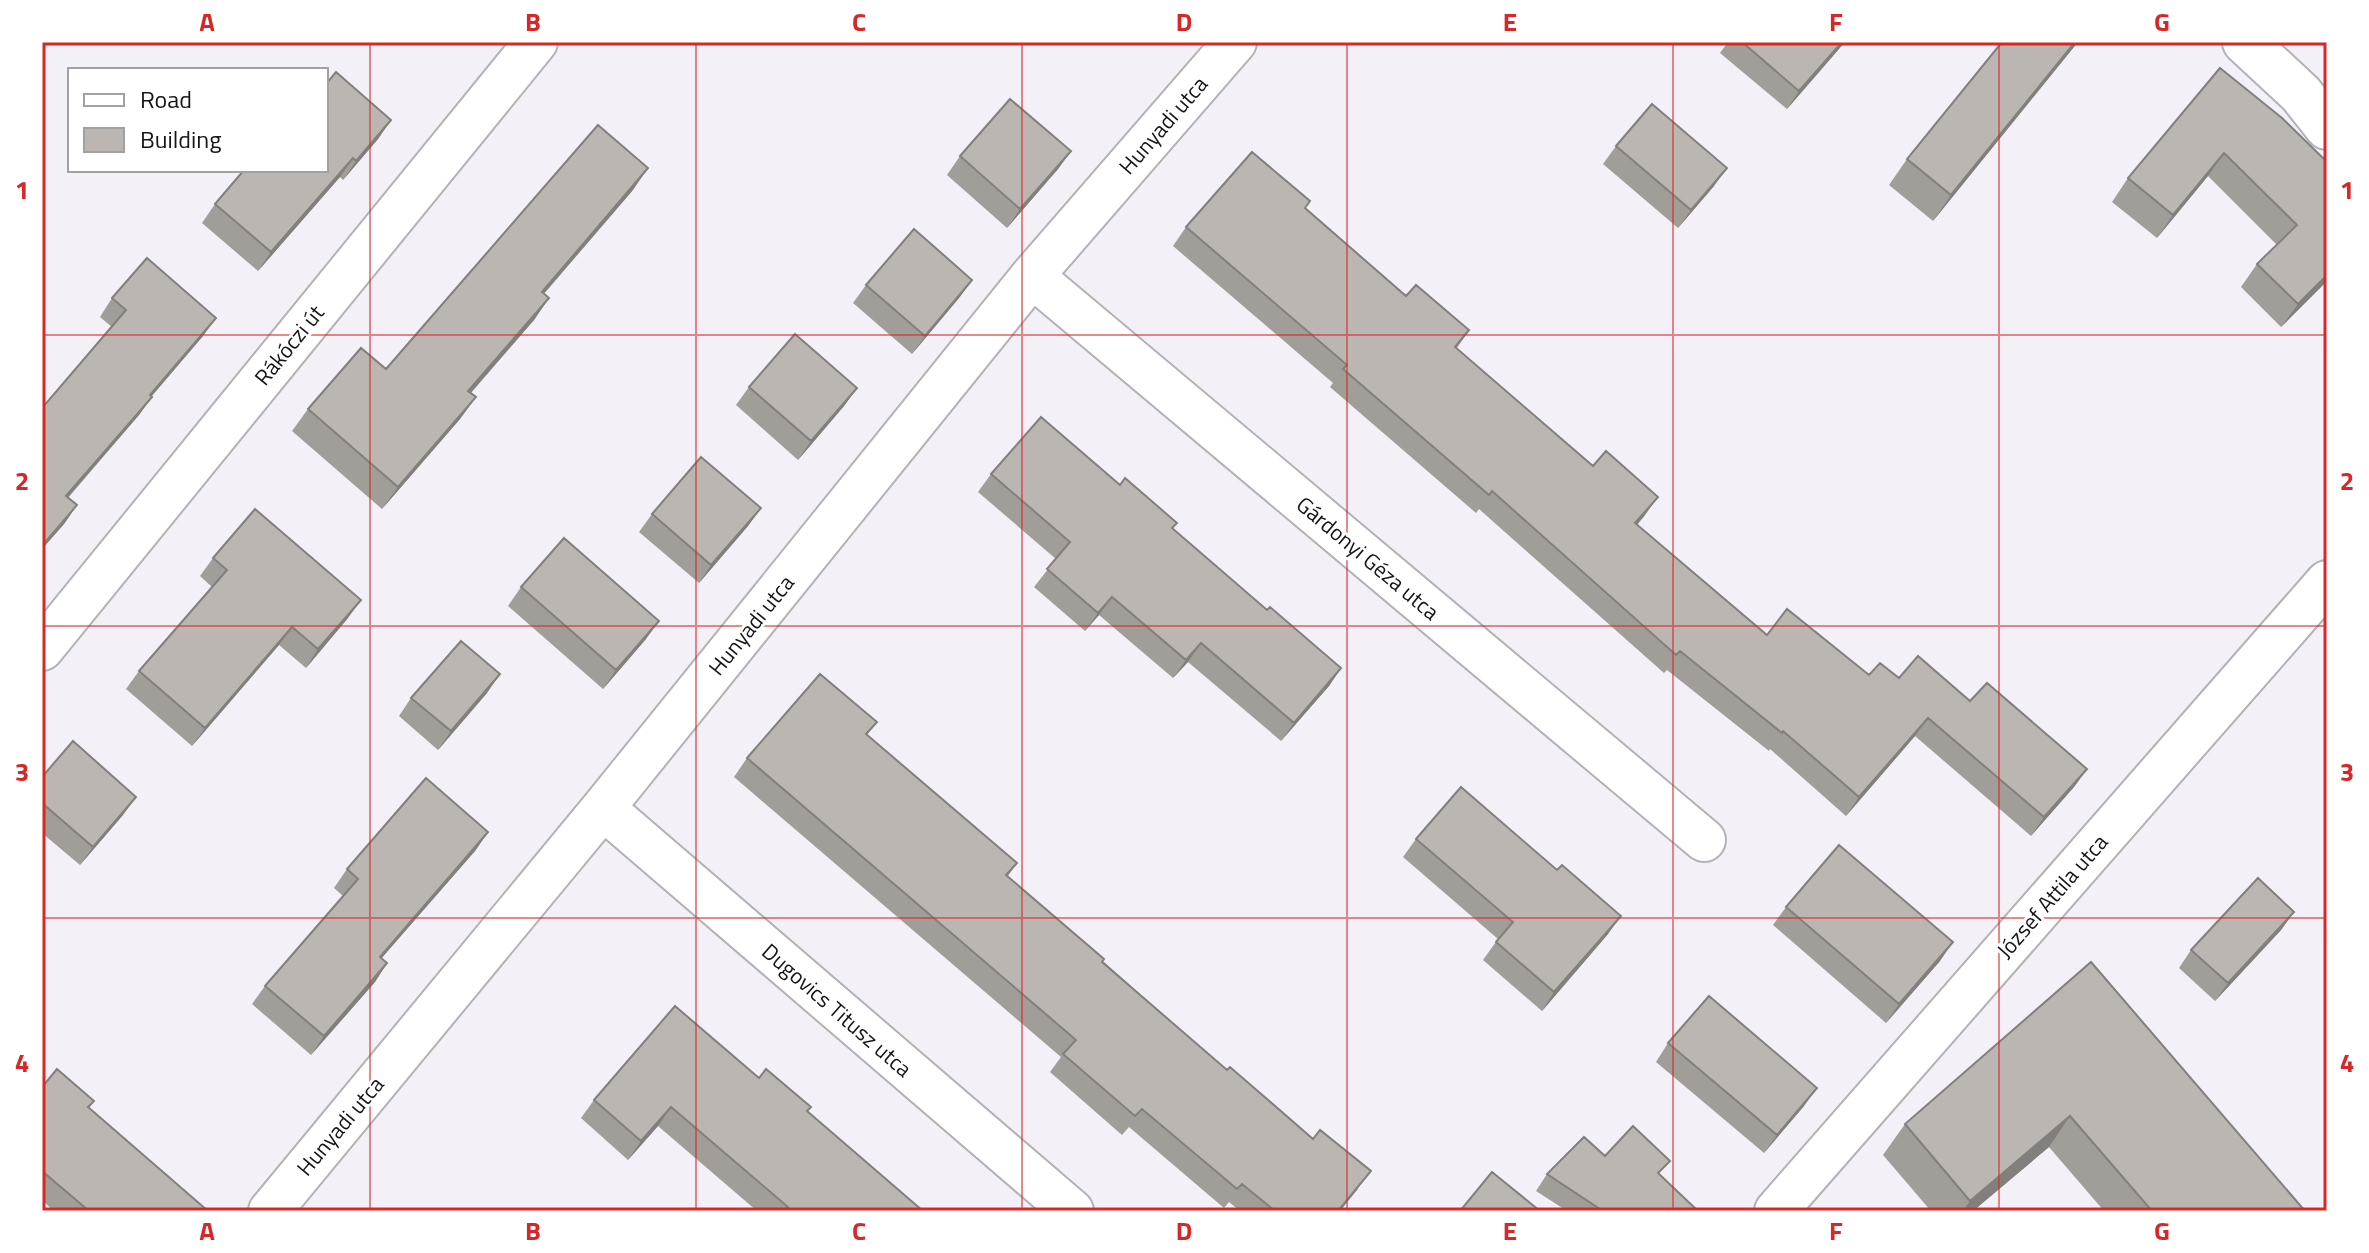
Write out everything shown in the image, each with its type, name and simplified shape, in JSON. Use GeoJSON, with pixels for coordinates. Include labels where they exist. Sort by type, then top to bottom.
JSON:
{"type":"FeatureCollection","features":[{"type":"Feature","properties":{"kind":"street","name":"Rákóczi út"},"geometry":{"type":"LineString","coordinates":[[42,649],[536,42]]}},
{"type":"Feature","properties":{"kind":"street","name":"Hunyadi utca"},"geometry":{"type":"LineString","coordinates":[[270,1211],[603,808],[1032,276],[1235,42]]}},
{"type":"Feature","properties":{"kind":"street"},"geometry":{"type":"LineString","coordinates":[[2245,42],[2301,94],[2327,127]]}},
{"type":"Feature","properties":{"kind":"street","name":"Gárdonyi Géza utca"},"geometry":{"type":"LineString","coordinates":[[1032,276],[1704,840]]}},
{"type":"Feature","properties":{"kind":"street","name":"József Attila utca"},"geometry":{"type":"LineString","coordinates":[[1776,1211],[2327,582]]}},
{"type":"Feature","properties":{"kind":"street","name":"Dugovics Titusz utca"},"geometry":{"type":"LineString","coordinates":[[603,808],[1072,1211]]}},
{"type":"Feature","properties":{"kind":"building"},"geometry":{"type":"Polygon","coordinates":[[[1742,42],[1842,42],[1799,91],[1742,42]]]}},
{"type":"Feature","properties":{"kind":"building"},"geometry":{"type":"Polygon","coordinates":[[[2002,42],[2075,42],[1951,195],[1907,159],[2002,42]]]}},
{"type":"Feature","properties":{"kind":"building"},"geometry":{"type":"Polygon","coordinates":[[[2220,68],[2282,118],[2327,162],[2327,275],[2298,304],[2257,264],[2297,225],[2224,153],[2173,215],[2128,178],[2220,68]]]}},
{"type":"Feature","properties":{"kind":"building"},"geometry":{"type":"Polygon","coordinates":[[[336,72],[391,120],[356,161],[353,158],[271,252],[215,204],[242,172],[328,172],[328,82],[336,72]]]}},
{"type":"Feature","properties":{"kind":"building"},"geometry":{"type":"Polygon","coordinates":[[[1010,99],[1071,151],[1020,209],[960,156],[1010,99]]]}},
{"type":"Feature","properties":{"kind":"building"},"geometry":{"type":"Polygon","coordinates":[[[1652,104],[1727,168],[1691,210],[1616,146],[1652,104]]]}},
{"type":"Feature","properties":{"kind":"building"},"geometry":{"type":"Polygon","coordinates":[[[598,125],[648,168],[542,292],[549,298],[468,391],[476,397],[398,487],[308,409],[361,348],[386,369],[598,125]]]}},
{"type":"Feature","properties":{"kind":"building"},"geometry":{"type":"Polygon","coordinates":[[[1252,152],[1310,201],[1305,208],[1406,296],[1416,285],[1469,330],[1455,347],[1593,466],[1606,451],[1658,497],[1635,523],[1767,635],[1787,609],[1869,675],[1880,663],[1899,678],[1918,656],[1970,701],[1987,683],[2087,769],[2044,817],[1928,718],[1859,797],[1783,731],[1680,651],[1676,655],[1492,491],[1489,495],[1343,369],[1347,365],[1186,227],[1252,152]]]}},
{"type":"Feature","properties":{"kind":"building"},"geometry":{"type":"Polygon","coordinates":[[[914,229],[972,280],[925,336],[866,285],[914,229]]]}},
{"type":"Feature","properties":{"kind":"building"},"geometry":{"type":"Polygon","coordinates":[[[147,258],[216,318],[66,496],[77,505],[42,546],[42,408],[126,310],[112,298],[147,258]]]}},
{"type":"Feature","properties":{"kind":"building"},"geometry":{"type":"Polygon","coordinates":[[[795,334],[857,388],[811,441],[749,387],[795,334]]]}},
{"type":"Feature","properties":{"kind":"building"},"geometry":{"type":"Polygon","coordinates":[[[1041,417],[1120,485],[1125,478],[1177,523],[1172,528],[1267,610],[1270,607],[1341,668],[1294,723],[1201,643],[1186,660],[1112,597],[1098,613],[1047,569],[1070,542],[991,474],[1041,417]]]}},
{"type":"Feature","properties":{"kind":"building"},"geometry":{"type":"Polygon","coordinates":[[[701,457],[761,508],[711,565],[652,514],[701,457]]]}},
{"type":"Feature","properties":{"kind":"building"},"geometry":{"type":"Polygon","coordinates":[[[255,509],[361,600],[318,649],[292,627],[205,728],[139,671],[227,570],[213,558],[255,509]]]}},
{"type":"Feature","properties":{"kind":"building"},"geometry":{"type":"Polygon","coordinates":[[[564,538],[659,621],[616,670],[521,587],[564,538]]]}},
{"type":"Feature","properties":{"kind":"building"},"geometry":{"type":"Polygon","coordinates":[[[461,641],[500,674],[451,731],[411,698],[461,641]]]}},
{"type":"Feature","properties":{"kind":"building"},"geometry":{"type":"Polygon","coordinates":[[[820,674],[877,722],[866,734],[1017,863],[1006,875],[1104,959],[1102,962],[1227,1070],[1230,1067],[1313,1139],[1320,1130],[1371,1171],[1338,1211],[1275,1211],[1242,1184],[1237,1189],[1142,1109],[1135,1116],[1063,1054],[1076,1040],[747,758],[820,674]]]}},
{"type":"Feature","properties":{"kind":"building"},"geometry":{"type":"Polygon","coordinates":[[[73,741],[136,797],[93,847],[42,803],[42,777],[73,741]]]}},
{"type":"Feature","properties":{"kind":"building"},"geometry":{"type":"Polygon","coordinates":[[[426,778],[488,832],[380,957],[387,963],[324,1036],[265,986],[358,879],[347,869],[426,778]]]}},
{"type":"Feature","properties":{"kind":"building"},"geometry":{"type":"Polygon","coordinates":[[[1461,787],[1557,870],[1562,865],[1621,916],[1554,992],[1496,942],[1513,922],[1416,839],[1461,787]]]}},
{"type":"Feature","properties":{"kind":"building"},"geometry":{"type":"Polygon","coordinates":[[[1839,845],[1953,942],[1899,1004],[1786,907],[1839,845]]]}},
{"type":"Feature","properties":{"kind":"building"},"geometry":{"type":"Polygon","coordinates":[[[2258,878],[2294,912],[2228,983],[2191,950],[2258,878]]]}},
{"type":"Feature","properties":{"kind":"building"},"geometry":{"type":"Polygon","coordinates":[[[2091,962],[2305,1211],[2152,1211],[2070,1116],[1970,1201],[1905,1124],[2091,962]]]}},
{"type":"Feature","properties":{"kind":"building"},"geometry":{"type":"Polygon","coordinates":[[[1709,996],[1817,1088],[1777,1135],[1668,1043],[1709,996]]]}},
{"type":"Feature","properties":{"kind":"building"},"geometry":{"type":"Polygon","coordinates":[[[675,1006],[759,1078],[766,1069],[811,1107],[807,1111],[923,1211],[784,1211],[788,1207],[671,1107],[641,1141],[594,1100],[675,1006]]]}},
{"type":"Feature","properties":{"kind":"building"},"geometry":{"type":"Polygon","coordinates":[[[57,1069],[94,1101],[88,1107],[208,1211],[89,1211],[42,1171],[42,1087],[57,1069]]]}},
{"type":"Feature","properties":{"kind":"building"},"geometry":{"type":"Polygon","coordinates":[[[1633,1126],[1670,1161],[1658,1173],[1698,1211],[1603,1211],[1547,1174],[1584,1137],[1605,1156],[1633,1126]]]}},
{"type":"Feature","properties":{"kind":"building"},"geometry":{"type":"Polygon","coordinates":[[[1492,1172],[1540,1211],[1460,1211],[1492,1172]]]}}]}
